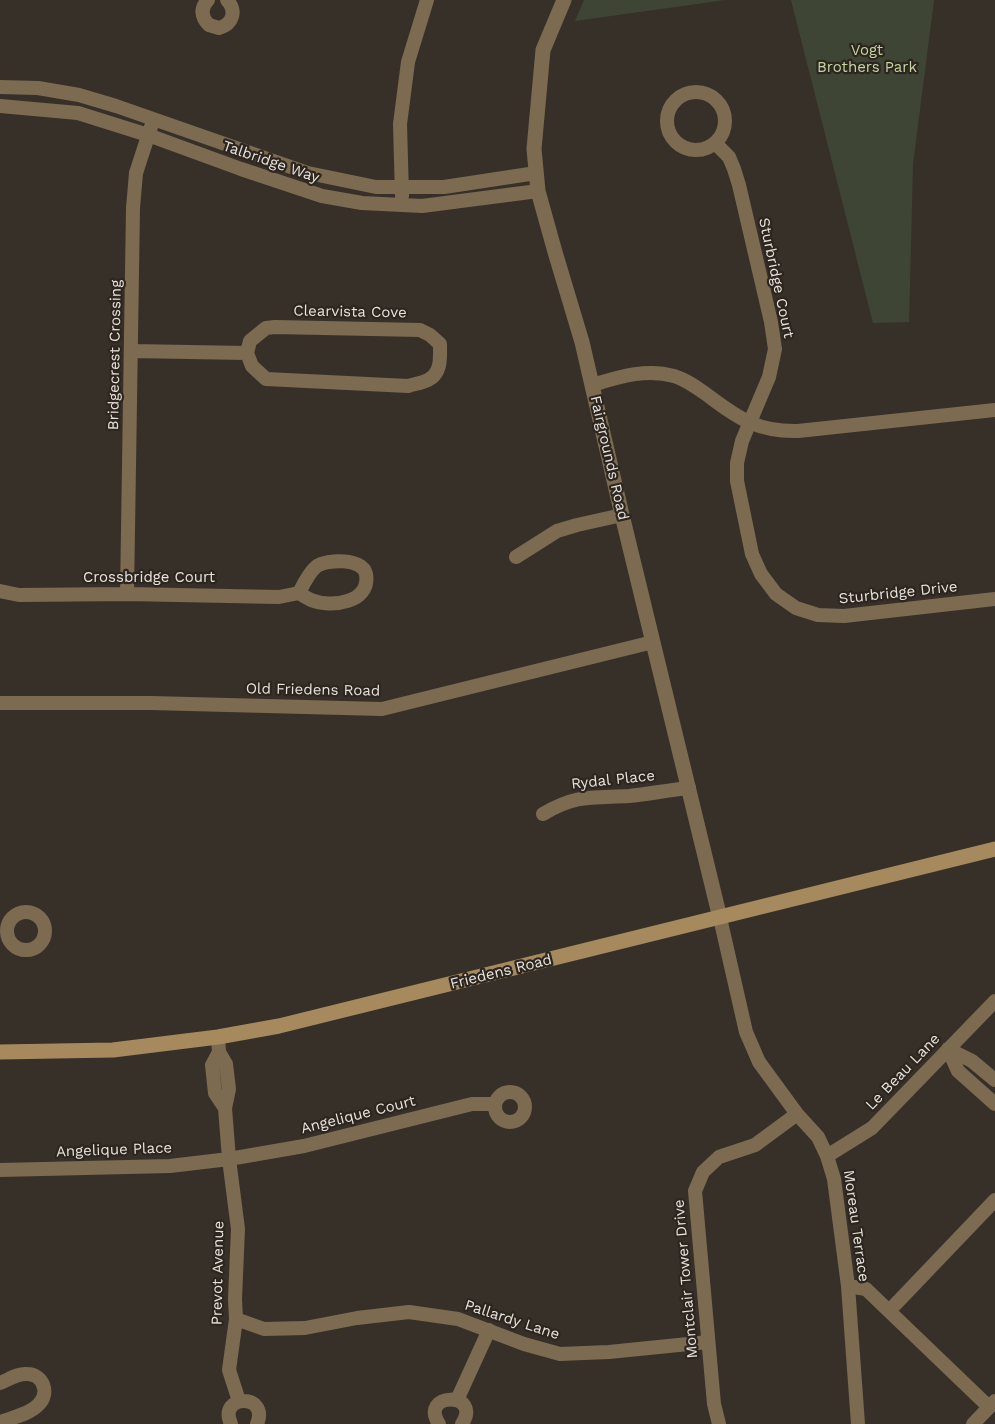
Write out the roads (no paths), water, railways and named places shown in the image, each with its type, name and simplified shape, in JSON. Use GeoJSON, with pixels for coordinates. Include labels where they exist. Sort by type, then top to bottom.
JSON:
{"type":"FeatureCollection","features":[{"type":"Feature","properties":{"kind":"main road","name":"Friedens Road"},"geometry":{"type":"LineString","coordinates":[[0,1052],[218,1045],[279,1026],[995,849]]}},
{"type":"Feature","properties":{"kind":"street"},"geometry":{"type":"LineString","coordinates":[[208,0],[203,7],[202,16],[209,25],[219,28],[224,27],[232,19],[233,8],[227,0]]}},
{"type":"Feature","properties":{"kind":"street"},"geometry":{"type":"LineString","coordinates":[[402,206],[400,124],[408,62],[427,0]]}},
{"type":"Feature","properties":{"kind":"street","name":"Fairgrounds Road"},"geometry":{"type":"LineString","coordinates":[[564,0],[543,51],[534,149],[538,191],[582,342],[720,918]]}},
{"type":"Feature","properties":{"kind":"street","name":"Talbridge Way"},"geometry":{"type":"LineString","coordinates":[[0,87],[38,88],[79,95],[308,173],[376,187],[444,187],[536,173]]}},
{"type":"Feature","properties":{"kind":"street"},"geometry":{"type":"LineString","coordinates":[[703,92],[717,101],[725,116],[725,125],[715,143],[704,149],[696,150],[680,146],[674,141],[666,119],[672,104],[678,98],[686,93],[703,92]]}},
{"type":"Feature","properties":{"kind":"street","name":"Talbridge Way"},"geometry":{"type":"LineString","coordinates":[[0,106],[78,113],[322,196],[362,203],[422,206],[538,191]]}},
{"type":"Feature","properties":{"kind":"street","name":"Bridgecrest Crossing"},"geometry":{"type":"LineString","coordinates":[[127,594],[133,208],[136,173],[154,120]]}},
{"type":"Feature","properties":{"kind":"street","name":"Sturbridge Court"},"geometry":{"type":"LineString","coordinates":[[715,143],[729,157],[734,169],[774,336],[775,349],[769,377],[750,423]]}},
{"type":"Feature","properties":{"kind":"street","name":"Clearvista Cove"},"geometry":{"type":"LineString","coordinates":[[266,328],[420,330],[440,344],[441,362],[436,372],[428,380],[408,386],[266,379],[252,366],[247,353],[250,341],[266,328]]}},
{"type":"Feature","properties":{"kind":"street"},"geometry":{"type":"LineString","coordinates":[[131,351],[247,353]]}},
{"type":"Feature","properties":{"kind":"street"},"geometry":{"type":"LineString","coordinates":[[592,385],[642,373],[676,376],[735,416],[781,432],[995,410]]}},
{"type":"Feature","properties":{"kind":"street","name":"Sturbridge Drive"},"geometry":{"type":"LineString","coordinates":[[750,423],[736,464],[737,481],[756,563],[776,594],[796,608],[818,615],[844,616],[995,599]]}},
{"type":"Feature","properties":{"kind":"street"},"geometry":{"type":"LineString","coordinates":[[516,557],[557,531],[622,515]]}},
{"type":"Feature","properties":{"kind":"street","name":"Crossbridge Court"},"geometry":{"type":"LineString","coordinates":[[0,591],[19,595],[127,594],[279,597],[298,593],[311,600],[326,603],[355,599],[363,591],[366,572],[361,566],[346,561],[328,562],[316,567],[298,593]]}},
{"type":"Feature","properties":{"kind":"street","name":"Old Friedens Road"},"geometry":{"type":"LineString","coordinates":[[0,703],[151,703],[382,709],[653,642]]}},
{"type":"Feature","properties":{"kind":"street","name":"Rydal Place"},"geometry":{"type":"LineString","coordinates":[[543,814],[566,802],[582,798],[631,796],[689,788]]}},
{"type":"Feature","properties":{"kind":"street","name":"Moreau Terrace"},"geometry":{"type":"LineString","coordinates":[[720,918],[746,1032],[759,1062],[797,1114],[818,1137],[834,1179],[848,1286],[858,1424]]}},
{"type":"Feature","properties":{"kind":"street","name":"Le Beau Lane"},"geometry":{"type":"LineString","coordinates":[[827,1156],[872,1128],[995,1001]]}},
{"type":"Feature","properties":{"kind":"street","name":"Prevot Avenue"},"geometry":{"type":"LineString","coordinates":[[218,1045],[212,1065],[215,1093],[225,1108],[238,1229],[236,1319],[229,1370],[239,1401]]}},
{"type":"Feature","properties":{"kind":"street"},"geometry":{"type":"LineString","coordinates":[[948,1049],[972,1061],[995,1080]]}},
{"type":"Feature","properties":{"kind":"street"},"geometry":{"type":"LineString","coordinates":[[948,1049],[958,1071],[995,1104]]}},
{"type":"Feature","properties":{"kind":"street","name":"Angelique Court"},"geometry":{"type":"LineString","coordinates":[[229,1159],[304,1146],[472,1104],[495,1104]]}},
{"type":"Feature","properties":{"kind":"street","name":"Montclair Tower Drive"},"geometry":{"type":"LineString","coordinates":[[719,1424],[714,1404],[694,1191],[703,1172],[719,1156],[755,1145],[797,1114]]}},
{"type":"Feature","properties":{"kind":"street","name":"Angelique Place"},"geometry":{"type":"LineString","coordinates":[[0,1170],[170,1166],[229,1159]]}},
{"type":"Feature","properties":{"kind":"street"},"geometry":{"type":"LineString","coordinates":[[890,1310],[995,1200]]}},
{"type":"Feature","properties":{"kind":"street"},"geometry":{"type":"LineString","coordinates":[[848,1286],[866,1289],[992,1404],[973,1424]]}},
{"type":"Feature","properties":{"kind":"street","name":"Pallardy Lane"},"geometry":{"type":"LineString","coordinates":[[236,1319],[264,1329],[305,1328],[357,1318],[409,1312],[458,1319],[524,1344],[560,1354],[609,1352],[708,1342]]}},
{"type":"Feature","properties":{"kind":"street"},"geometry":{"type":"LineString","coordinates":[[457,1400],[489,1330]]}},
{"type":"Feature","properties":{"kind":"street"},"geometry":{"type":"LineString","coordinates":[[0,1383],[29,1373],[39,1377],[44,1385],[45,1396],[38,1406],[0,1422]]}},
{"type":"Feature","properties":{"kind":"street"},"geometry":{"type":"LineString","coordinates":[[439,1424],[435,1418],[438,1404],[451,1398],[463,1405],[466,1415],[462,1424]]}},
{"type":"Feature","properties":{"kind":"street"},"geometry":{"type":"LineString","coordinates":[[231,1424],[228,1420],[229,1410],[239,1401],[249,1401],[256,1407],[259,1417],[256,1424]]}},
{"type":"Feature","properties":{"kind":"park label","name":"Vogt Brothers Park"},"geometry":{"type":"Point","coordinates":[867,60]}}]}
